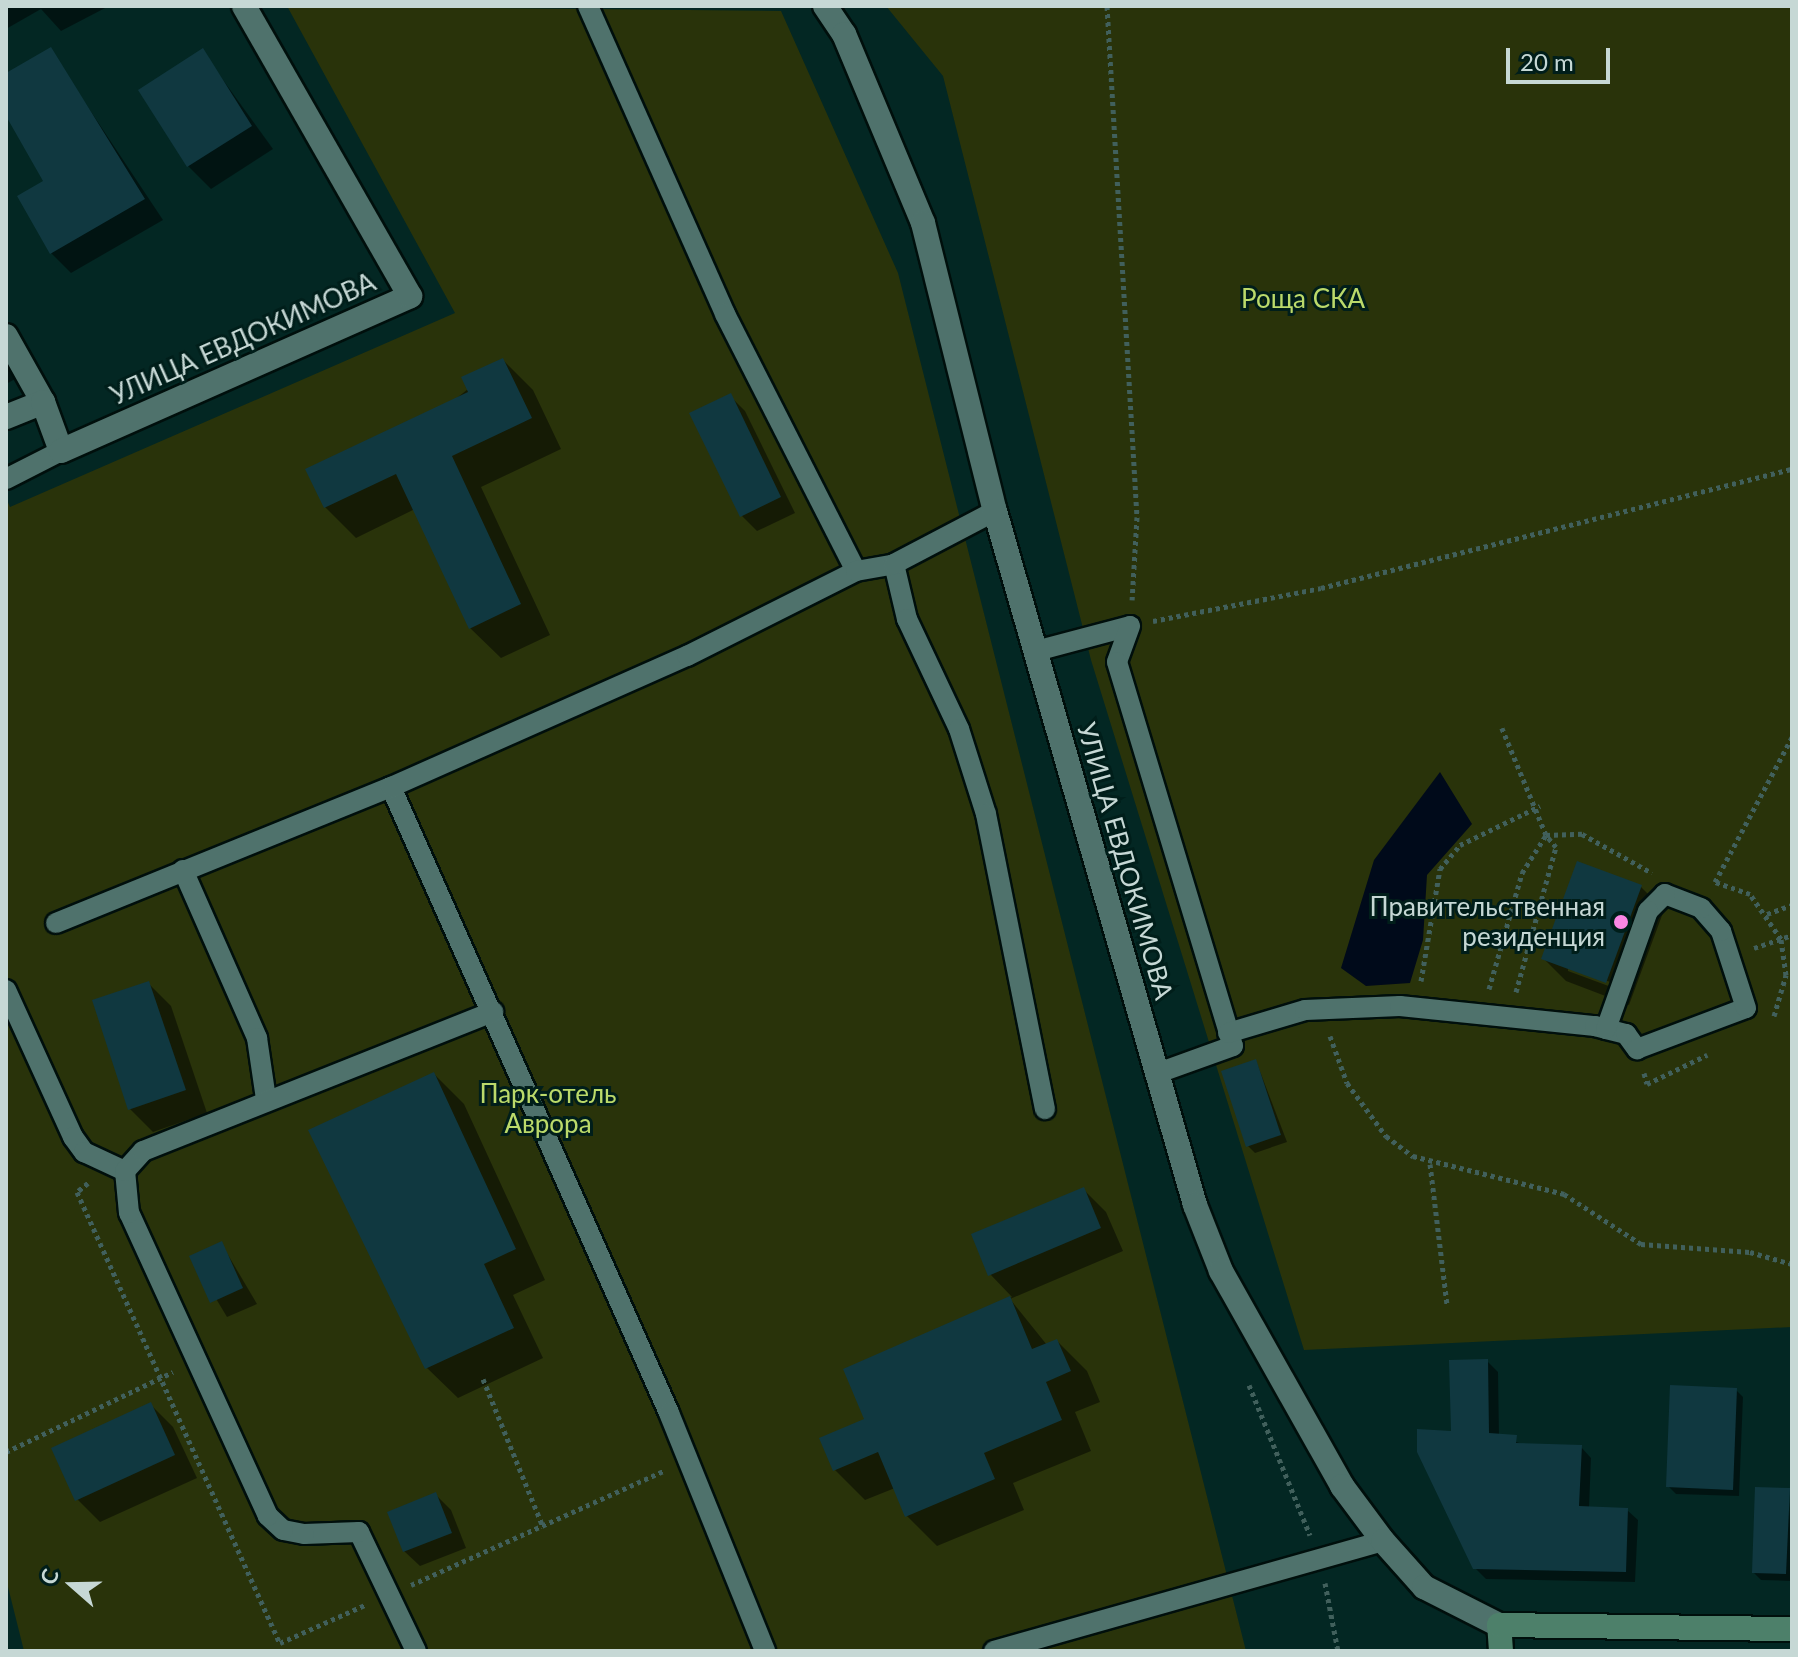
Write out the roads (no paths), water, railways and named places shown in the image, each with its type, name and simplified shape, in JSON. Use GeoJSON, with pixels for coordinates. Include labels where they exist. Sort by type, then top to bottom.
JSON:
{"type":"FeatureCollection","features":[{"type":"Feature","properties":{"kind":"street","name":"УЛИЦА ЕВДОКИМОВА"},"geometry":{"type":"LineString","coordinates":[[61,451],[410,296],[244,6]]}},
{"type":"Feature","properties":{"kind":"street","name":"УЛИЦА ЕВДОКИМОВА"},"geometry":{"type":"LineString","coordinates":[[825,6],[844,34],[923,223],[995,511],[1158,1073],[1221,1271],[1342,1486],[1383,1541],[1424,1587],[1499,1625]]}},
{"type":"Feature","properties":{"kind":"street"},"geometry":{"type":"LineString","coordinates":[[6,336],[43,402],[61,451]]}},
{"type":"Feature","properties":{"kind":"street"},"geometry":{"type":"LineString","coordinates":[[6,417],[43,402]]}},
{"type":"Feature","properties":{"kind":"street"},"geometry":{"type":"LineString","coordinates":[[1501,1651],[1499,1625],[1792,1629]]}},
{"type":"Feature","properties":{"kind":"lane"},"geometry":{"type":"LineString","coordinates":[[588,6],[725,314],[856,571]]}},
{"type":"Feature","properties":{"kind":"lane"},"geometry":{"type":"LineString","coordinates":[[6,479],[61,451]]}},
{"type":"Feature","properties":{"kind":"lane"},"geometry":{"type":"LineString","coordinates":[[56,923],[391,787],[687,656],[856,571],[894,564],[995,511]]}},
{"type":"Feature","properties":{"kind":"lane"},"geometry":{"type":"LineString","coordinates":[[894,564],[907,619],[959,729],[986,814],[1018,944],[1045,1109]]}},
{"type":"Feature","properties":{"kind":"lane"},"geometry":{"type":"LineString","coordinates":[[1036,651],[1130,626],[1117,662],[1233,1046],[1158,1073]]}},
{"type":"Feature","properties":{"kind":"lane"},"geometry":{"type":"LineString","coordinates":[[391,787],[493,1012],[688,1460],[765,1651]]}},
{"type":"Feature","properties":{"kind":"lane"},"geometry":{"type":"LineString","coordinates":[[183,870],[257,1038],[266,1099]]}},
{"type":"Feature","properties":{"kind":"lane"},"geometry":{"type":"LineString","coordinates":[[1228,1033],[1324,1007],[1419,1008],[1606,1029],[1626,1034],[1637,1049],[1746,1008],[1721,931],[1701,908],[1665,894],[1648,911],[1606,1029]]}},
{"type":"Feature","properties":{"kind":"lane"},"geometry":{"type":"LineString","coordinates":[[6,990],[73,1137],[104,1164],[125,1171]]}},
{"type":"Feature","properties":{"kind":"lane"},"geometry":{"type":"LineString","coordinates":[[416,1651],[359,1532],[304,1534],[283,1530],[268,1516],[199,1359],[129,1213],[125,1171],[143,1151],[266,1099],[493,1012]]}},
{"type":"Feature","properties":{"kind":"lane"},"geometry":{"type":"LineString","coordinates":[[994,1651],[1383,1541]]}},
{"type":"Feature","properties":{"kind":"water"},"geometry":{"type":"Polygon","coordinates":[[[1440,772],[1472,824],[1427,875],[1423,940],[1410,983],[1366,986],[1341,968],[1374,860],[1440,772]]]}},
{"type":"Feature","properties":{"kind":"place","name":"Правительственная резиденция"},"geometry":{"type":"Point","coordinates":[1621,922]}},
{"type":"Feature","properties":{"kind":"park label","name":"Роща СКА"},"geometry":{"type":"Point","coordinates":[1303,299]}},
{"type":"Feature","properties":{"kind":"park label","name":"Парк-отель Аврора"},"geometry":{"type":"Point","coordinates":[548,1109]}}]}
